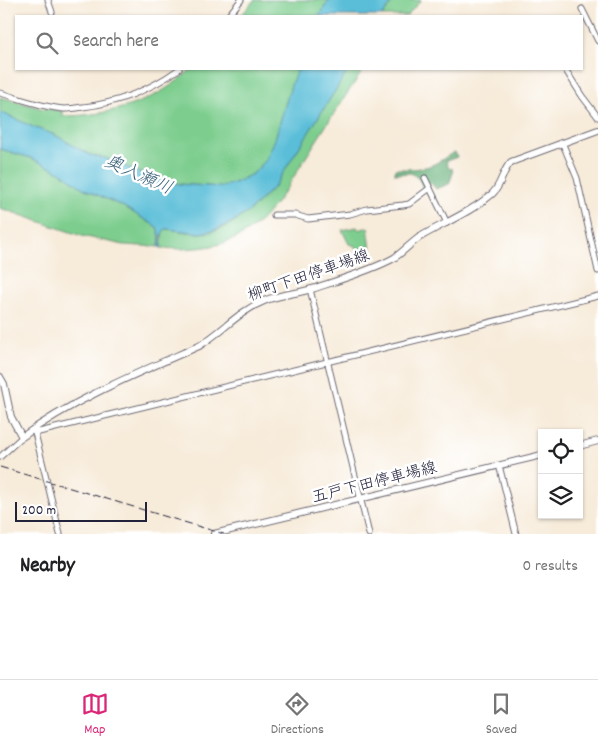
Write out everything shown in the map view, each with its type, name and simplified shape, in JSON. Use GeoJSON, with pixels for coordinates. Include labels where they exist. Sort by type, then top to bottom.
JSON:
{"type":"FeatureCollection","features":[{"type":"Feature","properties":{"kind":"main road","name":"柳町下田停車場線"},"geometry":{"type":"LineString","coordinates":[[22,437],[47,420],[96,392],[199,346],[212,338],[244,311],[281,295],[310,289],[383,264],[419,238],[492,195],[501,184],[512,162],[598,130]]}},
{"type":"Feature","properties":{"kind":"main road"},"geometry":{"type":"LineString","coordinates":[[0,376],[4,384],[11,417],[22,437]]}},
{"type":"Feature","properties":{"kind":"main road"},"geometry":{"type":"LineString","coordinates":[[583,445],[598,441]]}},
{"type":"Feature","properties":{"kind":"main road","name":"五戸下田停車場線"},"geometry":{"type":"LineString","coordinates":[[214,534],[538,455]]}},
{"type":"Feature","properties":{"kind":"street"},"geometry":{"type":"LineString","coordinates":[[48,0],[52,12]]}},
{"type":"Feature","properties":{"kind":"street"},"geometry":{"type":"LineString","coordinates":[[229,15],[241,0]]}},
{"type":"Feature","properties":{"kind":"street"},"geometry":{"type":"LineString","coordinates":[[582,9],[598,41]]}},
{"type":"Feature","properties":{"kind":"street"},"geometry":{"type":"LineString","coordinates":[[0,93],[37,104],[65,109],[98,105],[136,94],[178,70]]}},
{"type":"Feature","properties":{"kind":"street"},"geometry":{"type":"LineString","coordinates":[[566,70],[586,102],[598,116]]}},
{"type":"Feature","properties":{"kind":"street"},"geometry":{"type":"LineString","coordinates":[[562,142],[578,183],[598,271]]}},
{"type":"Feature","properties":{"kind":"street"},"geometry":{"type":"LineString","coordinates":[[425,178],[447,223]]}},
{"type":"Feature","properties":{"kind":"street"},"geometry":{"type":"LineString","coordinates":[[274,215],[295,215],[308,219],[409,204],[430,188]]}},
{"type":"Feature","properties":{"kind":"street"},"geometry":{"type":"LineString","coordinates":[[310,289],[370,534]]}},
{"type":"Feature","properties":{"kind":"street"},"geometry":{"type":"LineString","coordinates":[[60,534],[33,431],[328,363],[598,296]]}},
{"type":"Feature","properties":{"kind":"street"},"geometry":{"type":"LineString","coordinates":[[0,457],[22,437]]}},
{"type":"Feature","properties":{"kind":"street"},"geometry":{"type":"LineString","coordinates":[[499,465],[516,534]]}},
{"type":"Feature","properties":{"kind":"green space"},"geometry":{"type":"Polygon","coordinates":[[[254,0],[329,0],[320,15],[242,15],[254,0]]]}},
{"type":"Feature","properties":{"kind":"green space"},"geometry":{"type":"Polygon","coordinates":[[[394,0],[421,0],[408,15],[383,15],[394,0]]]}},
{"type":"Feature","properties":{"kind":"green space"},"geometry":{"type":"Polygon","coordinates":[[[190,70],[298,70],[292,82],[275,139],[266,160],[254,173],[239,181],[221,187],[179,184],[140,173],[105,158],[90,155],[55,135],[0,112],[0,97],[40,108],[63,111],[63,116],[115,110],[148,98],[178,80],[190,70]]]}},
{"type":"Feature","properties":{"kind":"green space"},"geometry":{"type":"Polygon","coordinates":[[[348,70],[363,70],[283,193],[260,221],[240,236],[221,244],[191,249],[161,248],[163,230],[199,233],[220,229],[240,218],[259,203],[274,187],[348,70]]]}},
{"type":"Feature","properties":{"kind":"green space"},"geometry":{"type":"Polygon","coordinates":[[[0,149],[31,158],[60,172],[83,188],[124,207],[157,227],[160,236],[159,247],[124,245],[82,236],[0,208],[0,149]]]}},
{"type":"Feature","properties":{"kind":"green space"},"geometry":{"type":"Polygon","coordinates":[[[455,152],[457,157],[446,161],[449,169],[452,168],[453,173],[449,184],[436,189],[431,183],[423,188],[419,179],[411,173],[395,174],[395,169],[433,165],[455,152]]]}},
{"type":"Feature","properties":{"kind":"green space"},"geometry":{"type":"Polygon","coordinates":[[[357,227],[359,230],[368,227],[371,250],[358,253],[355,246],[349,244],[342,230],[357,227]]]}},
{"type":"Feature","properties":{"kind":"water"},"geometry":{"type":"Polygon","coordinates":[[[329,0],[394,0],[383,15],[320,15],[329,0]]]}},
{"type":"Feature","properties":{"kind":"water","name":"奥入瀬川"},"geometry":{"type":"Polygon","coordinates":[[[298,70],[348,70],[274,187],[247,213],[214,230],[200,233],[164,230],[161,236],[161,248],[159,247],[160,236],[157,227],[124,207],[83,188],[60,172],[31,158],[0,149],[0,112],[55,135],[90,155],[105,158],[140,173],[179,184],[221,187],[239,181],[254,173],[266,160],[275,139],[292,82],[298,70]]]}},
{"type":"Feature","properties":{"kind":"railway"},"geometry":{"type":"LineString","coordinates":[[0,467],[224,534]]}}]}
